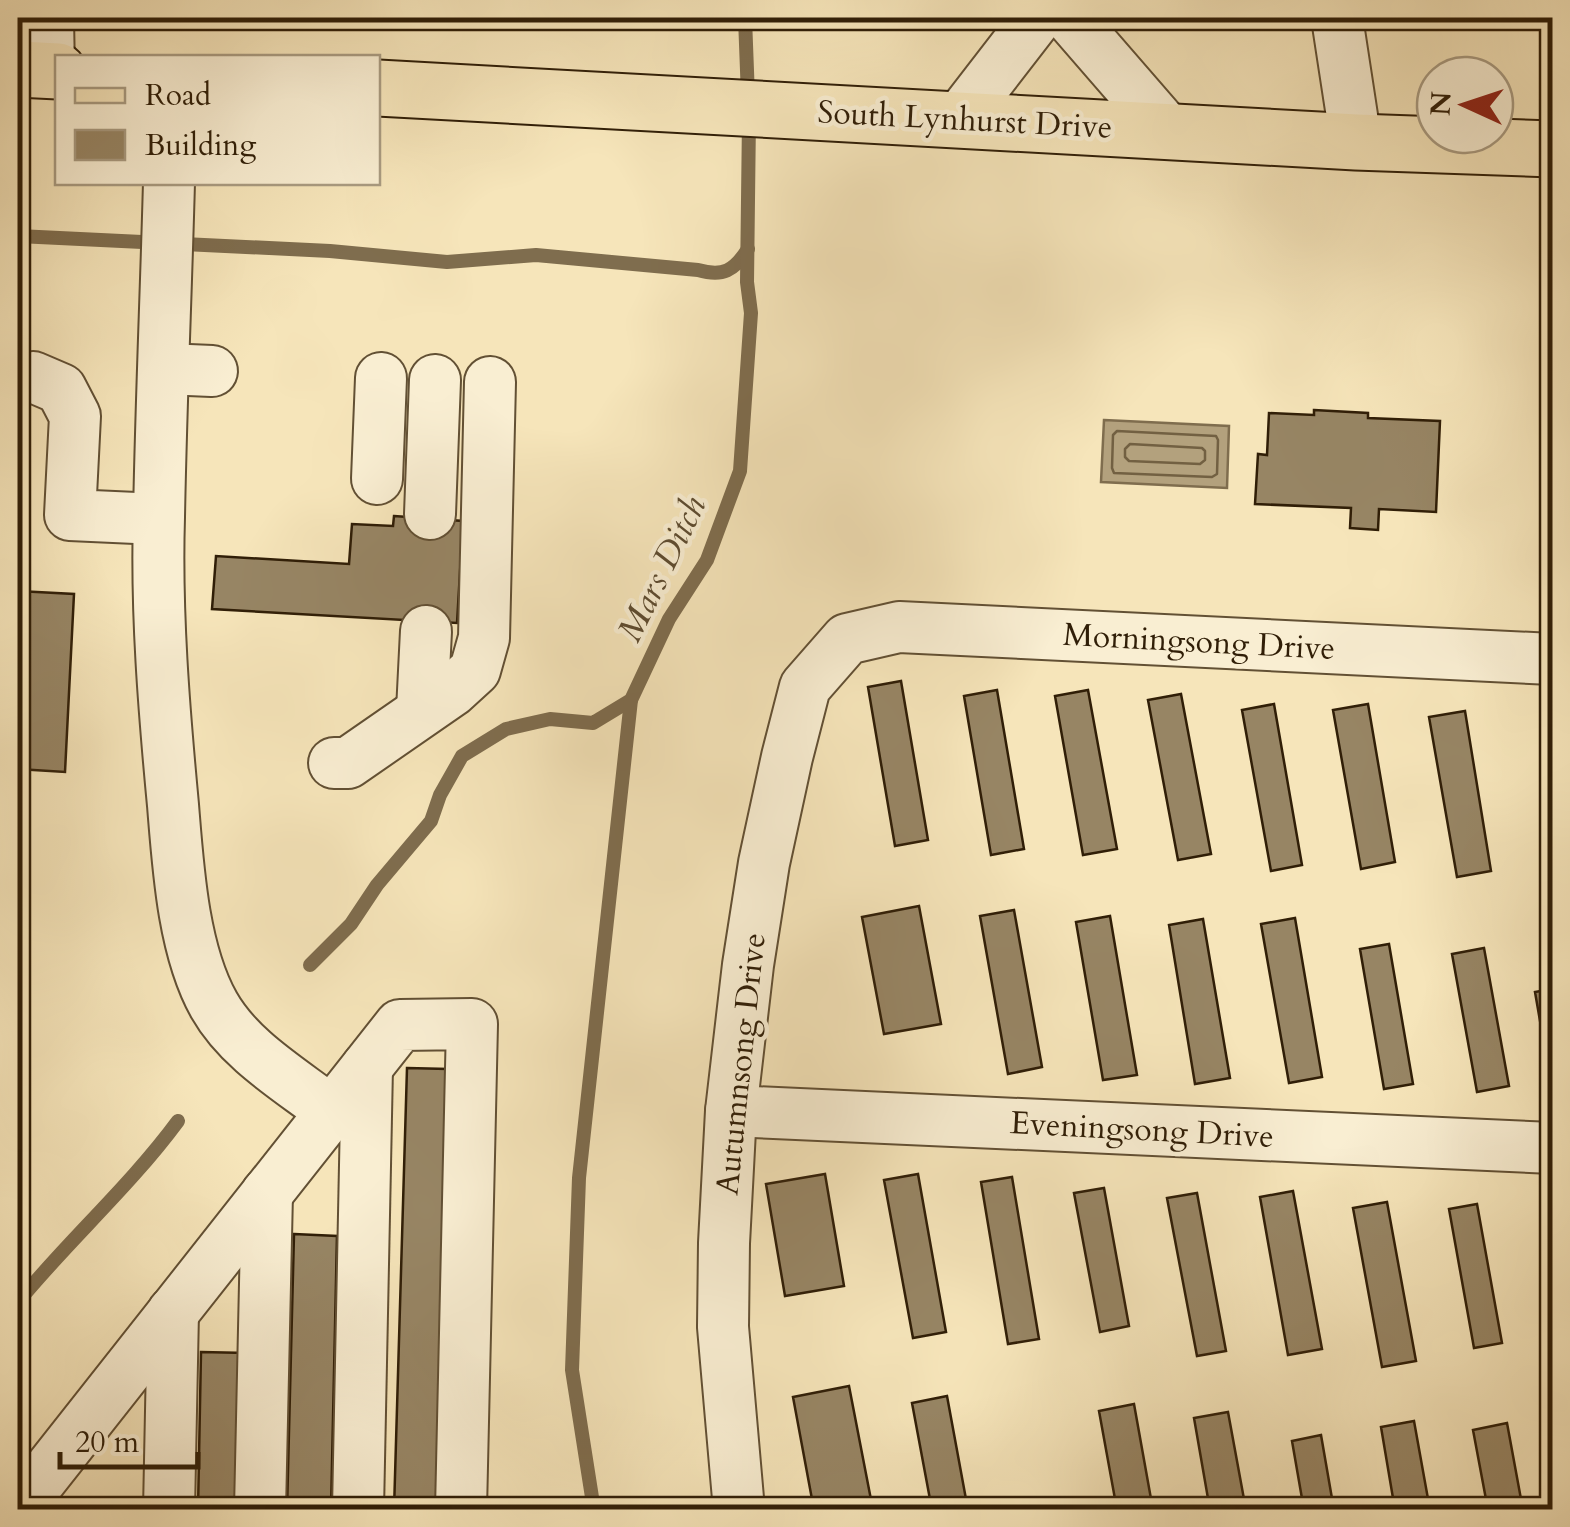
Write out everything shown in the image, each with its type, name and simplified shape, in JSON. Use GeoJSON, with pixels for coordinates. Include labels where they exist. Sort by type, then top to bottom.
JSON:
{"type":"FeatureCollection","features":[{"type":"Feature","properties":{"kind":"main road","name":"South Lynhurst Drive"},"geometry":{"type":"LineString","coordinates":[[380,88],[1356,142],[1552,149]]}},
{"type":"Feature","properties":{"kind":"street"},"geometry":{"type":"LineString","coordinates":[[41,71],[48,18]]}},
{"type":"Feature","properties":{"kind":"street"},"geometry":{"type":"LineString","coordinates":[[959,119],[1037,18]]}},
{"type":"Feature","properties":{"kind":"street"},"geometry":{"type":"LineString","coordinates":[[1070,18],[1168,131]]}},
{"type":"Feature","properties":{"kind":"street"},"geometry":{"type":"LineString","coordinates":[[1337,18],[1356,142]]}},
{"type":"Feature","properties":{"kind":"street"},"geometry":{"type":"LineString","coordinates":[[168,201],[167,275],[188,370],[158,519],[180,755],[180,882],[200,967],[213,1003],[230,1029],[332,1112]]}},
{"type":"Feature","properties":{"kind":"street"},"geometry":{"type":"LineString","coordinates":[[33,377],[61,389],[75,416],[70,514],[158,519]]}},
{"type":"Feature","properties":{"kind":"street"},"geometry":{"type":"LineString","coordinates":[[377,479],[382,378]]}},
{"type":"Feature","properties":{"kind":"street"},"geometry":{"type":"LineString","coordinates":[[430,514],[435,380]]}},
{"type":"Feature","properties":{"kind":"street"},"geometry":{"type":"LineString","coordinates":[[334,763],[348,763],[476,670],[484,638],[490,382]]}},
{"type":"Feature","properties":{"kind":"street","name":"Morningsong Drive"},"geometry":{"type":"LineString","coordinates":[[848,639],[899,627],[1552,658]]}},
{"type":"Feature","properties":{"kind":"street"},"geometry":{"type":"LineString","coordinates":[[422,711],[426,630]]}},
{"type":"Feature","properties":{"kind":"street","name":"Autumnsong Drive"},"geometry":{"type":"LineString","coordinates":[[739,1510],[723,1327],[731,1111],[748,964],[786,757],[806,687],[848,639]]}},
{"type":"Feature","properties":{"kind":"street"},"geometry":{"type":"LineString","coordinates":[[18,1509],[400,1025],[472,1024],[460,1510]]}},
{"type":"Feature","properties":{"kind":"street"},"geometry":{"type":"LineString","coordinates":[[358,1510],[367,1066]]}},
{"type":"Feature","properties":{"kind":"street","name":"Eveningsong Drive"},"geometry":{"type":"LineString","coordinates":[[731,1111],[1552,1148]]}},
{"type":"Feature","properties":{"kind":"street"},"geometry":{"type":"LineString","coordinates":[[260,1510],[267,1193]]}},
{"type":"Feature","properties":{"kind":"street"},"geometry":{"type":"LineString","coordinates":[[169,1510],[173,1312]]}},
{"type":"Feature","properties":{"kind":"water"},"geometry":{"type":"Polygon","coordinates":[[[1104,420],[1229,426],[1227,488],[1101,482],[1104,420]]]}},
{"type":"Feature","properties":{"kind":"building"},"geometry":{"type":"Polygon","coordinates":[[[1314,410],[1368,413],[1368,418],[1440,421],[1436,512],[1379,509],[1378,530],[1350,528],[1351,508],[1255,504],[1258,454],[1267,455],[1269,413],[1314,415],[1314,410]]]}},
{"type":"Feature","properties":{"kind":"building"},"geometry":{"type":"Polygon","coordinates":[[[394,516],[463,521],[457,623],[212,609],[216,556],[349,564],[352,524],[393,526],[394,516]]]}},
{"type":"Feature","properties":{"kind":"building"},"geometry":{"type":"Polygon","coordinates":[[[18,591],[74,594],[65,772],[18,769],[18,591]]]}},
{"type":"Feature","properties":{"kind":"building"},"geometry":{"type":"Polygon","coordinates":[[[901,681],[928,840],[895,846],[868,687],[901,681]]]}},
{"type":"Feature","properties":{"kind":"building"},"geometry":{"type":"Polygon","coordinates":[[[997,690],[1024,849],[991,855],[964,696],[997,690]]]}},
{"type":"Feature","properties":{"kind":"building"},"geometry":{"type":"Polygon","coordinates":[[[1088,690],[1117,849],[1083,855],[1055,696],[1088,690]]]}},
{"type":"Feature","properties":{"kind":"building"},"geometry":{"type":"Polygon","coordinates":[[[1181,694],[1211,854],[1178,860],[1148,700],[1181,694]]]}},
{"type":"Feature","properties":{"kind":"building"},"geometry":{"type":"Polygon","coordinates":[[[1274,704],[1302,865],[1271,871],[1242,710],[1274,704]]]}},
{"type":"Feature","properties":{"kind":"building"},"geometry":{"type":"Polygon","coordinates":[[[1368,704],[1395,862],[1361,869],[1333,710],[1368,704]]]}},
{"type":"Feature","properties":{"kind":"building"},"geometry":{"type":"Polygon","coordinates":[[[1465,711],[1491,871],[1457,877],[1429,717],[1465,711]]]}},
{"type":"Feature","properties":{"kind":"building"},"geometry":{"type":"Polygon","coordinates":[[[919,906],[941,1024],[884,1034],[862,917],[919,906]]]}},
{"type":"Feature","properties":{"kind":"building"},"geometry":{"type":"Polygon","coordinates":[[[1014,910],[1042,1067],[1008,1074],[980,916],[1014,910]]]}},
{"type":"Feature","properties":{"kind":"building"},"geometry":{"type":"Polygon","coordinates":[[[1110,916],[1137,1075],[1103,1080],[1076,922],[1110,916]]]}},
{"type":"Feature","properties":{"kind":"building"},"geometry":{"type":"Polygon","coordinates":[[[1295,918],[1322,1077],[1289,1083],[1261,924],[1295,918]]]}},
{"type":"Feature","properties":{"kind":"building"},"geometry":{"type":"Polygon","coordinates":[[[1203,919],[1230,1078],[1195,1084],[1169,925],[1203,919]]]}},
{"type":"Feature","properties":{"kind":"building"},"geometry":{"type":"Polygon","coordinates":[[[1389,944],[1413,1084],[1384,1089],[1360,949],[1389,944]]]}},
{"type":"Feature","properties":{"kind":"building"},"geometry":{"type":"Polygon","coordinates":[[[1484,948],[1509,1086],[1477,1092],[1452,954],[1484,948]]]}},
{"type":"Feature","properties":{"kind":"building"},"geometry":{"type":"Polygon","coordinates":[[[1552,989],[1552,1067],[1548,1067],[1535,992],[1552,989]]]}},
{"type":"Feature","properties":{"kind":"building"},"geometry":{"type":"Polygon","coordinates":[[[407,1068],[448,1069],[437,1510],[394,1510],[407,1068]]]}},
{"type":"Feature","properties":{"kind":"building"},"geometry":{"type":"Polygon","coordinates":[[[825,1174],[844,1286],[785,1296],[766,1184],[825,1174]]]}},
{"type":"Feature","properties":{"kind":"building"},"geometry":{"type":"Polygon","coordinates":[[[918,1174],[946,1332],[913,1338],[884,1180],[918,1174]]]}},
{"type":"Feature","properties":{"kind":"building"},"geometry":{"type":"Polygon","coordinates":[[[1012,1177],[1039,1339],[1008,1344],[981,1182],[1012,1177]]]}},
{"type":"Feature","properties":{"kind":"building"},"geometry":{"type":"Polygon","coordinates":[[[1104,1188],[1129,1326],[1100,1332],[1074,1193],[1104,1188]]]}},
{"type":"Feature","properties":{"kind":"building"},"geometry":{"type":"Polygon","coordinates":[[[1293,1191],[1322,1349],[1288,1355],[1260,1197],[1293,1191]]]}},
{"type":"Feature","properties":{"kind":"building"},"geometry":{"type":"Polygon","coordinates":[[[1197,1193],[1226,1351],[1197,1356],[1167,1198],[1197,1193]]]}},
{"type":"Feature","properties":{"kind":"building"},"geometry":{"type":"Polygon","coordinates":[[[1387,1202],[1416,1361],[1382,1367],[1353,1208],[1387,1202]]]}},
{"type":"Feature","properties":{"kind":"building"},"geometry":{"type":"Polygon","coordinates":[[[1477,1204],[1502,1343],[1474,1348],[1449,1209],[1477,1204]]]}},
{"type":"Feature","properties":{"kind":"building"},"geometry":{"type":"Polygon","coordinates":[[[1552,1213],[1552,1276],[1541,1215],[1552,1213]]]}},
{"type":"Feature","properties":{"kind":"building"},"geometry":{"type":"Polygon","coordinates":[[[294,1234],[337,1236],[331,1510],[287,1510],[294,1234]]]}},
{"type":"Feature","properties":{"kind":"building"},"geometry":{"type":"Polygon","coordinates":[[[201,1352],[247,1353],[243,1510],[198,1510],[201,1352]]]}},
{"type":"Feature","properties":{"kind":"building"},"geometry":{"type":"Polygon","coordinates":[[[849,1386],[873,1510],[814,1510],[793,1397],[849,1386]]]}},
{"type":"Feature","properties":{"kind":"building"},"geometry":{"type":"Polygon","coordinates":[[[947,1396],[968,1510],[932,1510],[912,1403],[947,1396]]]}},
{"type":"Feature","properties":{"kind":"building"},"geometry":{"type":"Polygon","coordinates":[[[1134,1404],[1153,1510],[1117,1510],[1099,1411],[1134,1404]]]}},
{"type":"Feature","properties":{"kind":"building"},"geometry":{"type":"Polygon","coordinates":[[[1228,1412],[1246,1510],[1210,1510],[1194,1418],[1228,1412]]]}},
{"type":"Feature","properties":{"kind":"building"},"geometry":{"type":"Polygon","coordinates":[[[1414,1421],[1430,1510],[1395,1510],[1381,1427],[1414,1421]]]}},
{"type":"Feature","properties":{"kind":"building"},"geometry":{"type":"Polygon","coordinates":[[[1507,1423],[1523,1510],[1488,1510],[1473,1430],[1507,1423]]]}},
{"type":"Feature","properties":{"kind":"building"},"geometry":{"type":"Polygon","coordinates":[[[1321,1435],[1334,1510],[1304,1510],[1292,1441],[1321,1435]]]}},
{"type":"Feature","properties":{"kind":"building"},"geometry":{"type":"Polygon","coordinates":[[[67,1504],[151,1506],[151,1510],[66,1510],[67,1504]]]}},
{"type":"Feature","properties":{"kind":"waterway","name":"Mars Ditch"},"geometry":{"type":"LineString","coordinates":[[745,18],[748,97]]}},
{"type":"Feature","properties":{"kind":"waterway","name":"Mars Ditch"},"geometry":{"type":"LineString","coordinates":[[310,965],[351,924],[377,885],[431,821],[440,795],[462,756],[506,729],[550,719],[593,723],[631,700],[669,619],[707,560],[740,471],[751,313],[747,282],[749,118]]}},
{"type":"Feature","properties":{"kind":"waterway"},"geometry":{"type":"LineString","coordinates":[[18,236],[330,251],[447,262],[536,255],[714,273],[733,267],[748,249]]}},
{"type":"Feature","properties":{"kind":"waterway"},"geometry":{"type":"LineString","coordinates":[[594,1510],[572,1370],[579,1178],[631,700]]}},
{"type":"Feature","properties":{"kind":"waterway","name":"Mars Ditch"},"geometry":{"type":"LineString","coordinates":[[18,1302],[178,1121]]}}]}
